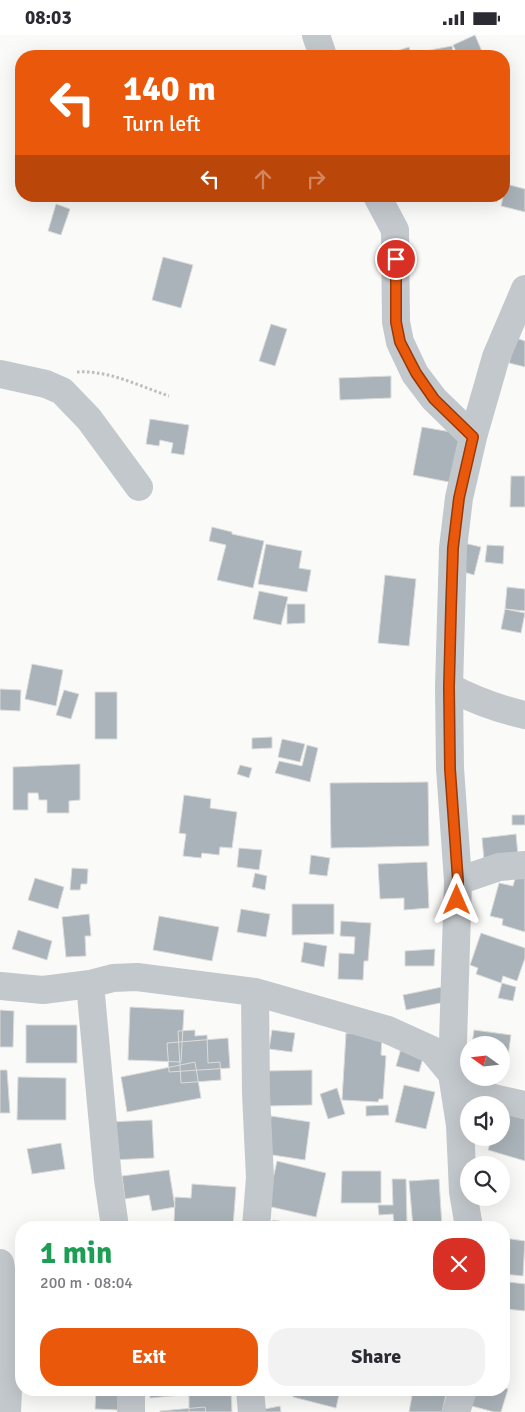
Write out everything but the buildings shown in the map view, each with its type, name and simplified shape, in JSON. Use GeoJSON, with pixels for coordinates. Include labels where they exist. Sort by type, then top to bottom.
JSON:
{"type":"FeatureCollection","features":[{"type":"Feature","properties":{"kind":"street"},"geometry":{"type":"LineString","coordinates":[[316,35],[321,50]]}},
{"type":"Feature","properties":{"kind":"street"},"geometry":{"type":"LineString","coordinates":[[379,202],[395,230],[396,322],[400,342],[416,373],[434,399],[473,437]]}},
{"type":"Feature","properties":{"kind":"street"},"geometry":{"type":"LineString","coordinates":[[468,1221],[462,1193],[460,1125],[452,1074],[458,881],[450,769],[449,687],[453,548],[459,498],[473,437],[496,357],[525,289]]}},
{"type":"Feature","properties":{"kind":"street"},"geometry":{"type":"LineString","coordinates":[[0,374],[62,391],[89,419],[139,487]]}},
{"type":"Feature","properties":{"kind":"street"},"geometry":{"type":"LineString","coordinates":[[449,687],[474,700],[525,715]]}},
{"type":"Feature","properties":{"kind":"street"},"geometry":{"type":"LineString","coordinates":[[458,881],[499,867],[525,865]]}},
{"type":"Feature","properties":{"kind":"street"},"geometry":{"type":"LineString","coordinates":[[0,986],[44,990],[90,984],[113,978],[137,977],[255,991],[388,1030],[432,1050],[452,1074],[469,1087],[493,1098],[525,1105]]}},
{"type":"Feature","properties":{"kind":"street"},"geometry":{"type":"LineString","coordinates":[[90,984],[108,1179],[114,1221]]}},
{"type":"Feature","properties":{"kind":"street"},"geometry":{"type":"LineString","coordinates":[[255,991],[256,1093],[260,1178],[256,1221]]}},
{"type":"Feature","properties":{"kind":"street"},"geometry":{"type":"LineString","coordinates":[[0,1263],[7,1317],[9,1373],[7,1412]]}},
{"type":"Feature","properties":{"kind":"street"},"geometry":{"type":"LineString","coordinates":[[131,1396],[131,1412]]}},
{"type":"Feature","properties":{"kind":"street"},"geometry":{"type":"LineString","coordinates":[[251,1396],[252,1412]]}},
{"type":"Feature","properties":{"kind":"street"},"geometry":{"type":"LineString","coordinates":[[456,1412],[461,1396]]}},
{"type":"Feature","properties":{"kind":"path"},"geometry":{"type":"LineString","coordinates":[[38,383],[49,376],[90,371],[110,374],[170,396]]}},
{"type":"Feature","properties":{"kind":"route"},"geometry":{"type":"LineString","coordinates":[[396,259],[396,322],[400,342],[416,373],[434,399],[473,437],[459,498],[453,548],[449,660],[450,769],[458,881],[457,900]]}}]}
